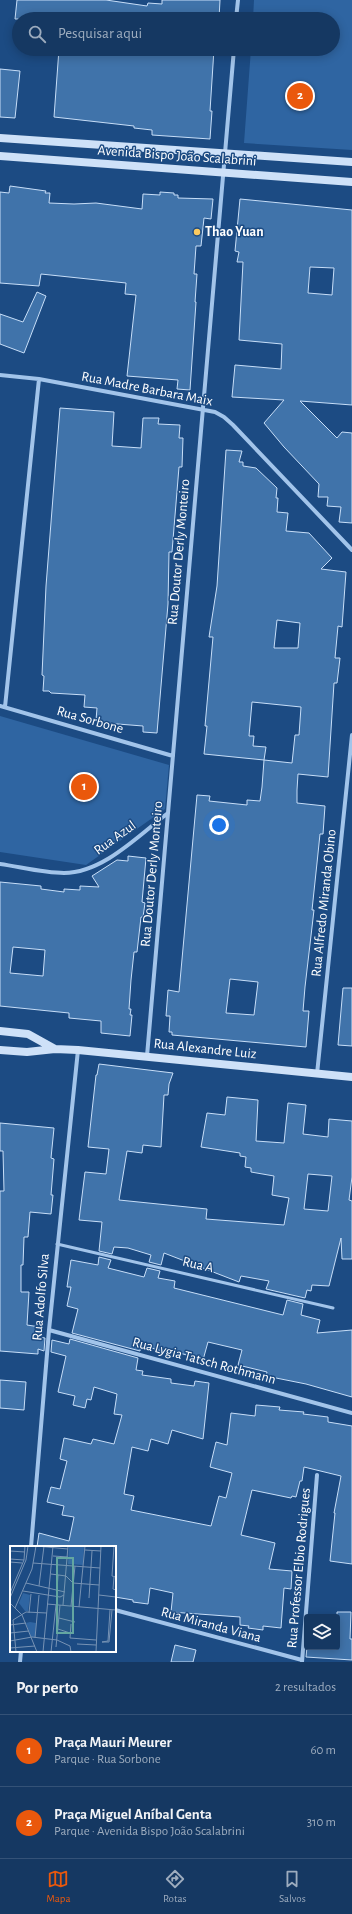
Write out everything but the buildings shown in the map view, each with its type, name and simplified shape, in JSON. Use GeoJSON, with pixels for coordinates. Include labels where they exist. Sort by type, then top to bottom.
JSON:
{"type":"FeatureCollection","features":[{"type":"Feature","properties":{"kind":"street"},"geometry":{"type":"LineString","coordinates":[[237,12],[238,0]]}},
{"type":"Feature","properties":{"kind":"street","name":"Rua Doutor Derly Monteiro"},"geometry":{"type":"LineString","coordinates":[[147,1056],[233,56]]}},
{"type":"Feature","properties":{"kind":"street","name":"Avenida Bispo João Scalabrini"},"geometry":{"type":"LineString","coordinates":[[0,138],[352,162]]}},
{"type":"Feature","properties":{"kind":"street","name":"Avenida Bispo João Scalabrini"},"geometry":{"type":"LineString","coordinates":[[0,156],[352,182]]}},
{"type":"Feature","properties":{"kind":"street","name":"Rua Madre Barbara Maix"},"geometry":{"type":"LineString","coordinates":[[0,376],[39,380],[203,409],[224,417],[352,550]]}},
{"type":"Feature","properties":{"kind":"street"},"geometry":{"type":"LineString","coordinates":[[2,706],[39,380]]}},
{"type":"Feature","properties":{"kind":"street","name":"Rua Sorbone"},"geometry":{"type":"LineString","coordinates":[[2,706],[173,756]]}},
{"type":"Feature","properties":{"kind":"street","name":"Rua Alfredo Miranda Obino"},"geometry":{"type":"LineString","coordinates":[[317,1074],[352,735]]}},
{"type":"Feature","properties":{"kind":"street","name":"Rua Azul"},"geometry":{"type":"LineString","coordinates":[[0,864],[63,873],[86,869],[104,862],[168,813]]}},
{"type":"Feature","properties":{"kind":"street","name":"Rua Alexandre Luiz"},"geometry":{"type":"LineString","coordinates":[[0,1030],[28,1034],[55,1049]]}},
{"type":"Feature","properties":{"kind":"street","name":"Rua Alexandre Luiz"},"geometry":{"type":"LineString","coordinates":[[0,1050],[27,1052],[55,1049],[78,1050],[352,1077]]}},
{"type":"Feature","properties":{"kind":"street","name":"Rua Adolfo Silva"},"geometry":{"type":"LineString","coordinates":[[31,1546],[57,1244],[78,1050]]}},
{"type":"Feature","properties":{"kind":"street","name":"Rua Lygia Tatsch Rothmann"},"geometry":{"type":"LineString","coordinates":[[49,1330],[352,1413]]}},
{"type":"Feature","properties":{"kind":"street","name":"Rua Professor Elbio Rodrigues"},"geometry":{"type":"LineString","coordinates":[[302,1661],[317,1475]]}},
{"type":"Feature","properties":{"kind":"street","name":"Rua Miranda Viana"},"geometry":{"type":"LineString","coordinates":[[116,1610],[302,1661]]}},
{"type":"Feature","properties":{"kind":"street"},"geometry":{"type":"LineString","coordinates":[[20,1662],[21,1652]]}},
{"type":"Feature","properties":{"kind":"lane","name":"Rua A"},"geometry":{"type":"LineString","coordinates":[[57,1244],[333,1308]]}},
{"type":"Feature","properties":{"kind":"shaded area"},"geometry":{"type":"Polygon","coordinates":[[[254,0],[352,0],[352,150],[244,143],[250,56],[340,56],[340,12],[253,12],[254,0]]]}},
{"type":"Feature","properties":{"kind":"shaded area"},"geometry":{"type":"Polygon","coordinates":[[[0,716],[169,765],[165,809],[86,865],[0,852],[0,716]]]}},
{"type":"Feature","properties":{"kind":"place","name":"Praça Miguel Aníbal Genta"},"geometry":{"type":"Point","coordinates":[300,96]}},
{"type":"Feature","properties":{"kind":"place","name":"Thao Yuan"},"geometry":{"type":"Point","coordinates":[197,232]}},
{"type":"Feature","properties":{"kind":"place","name":"Praça Mauri Meurer"},"geometry":{"type":"Point","coordinates":[84,787]}}]}
